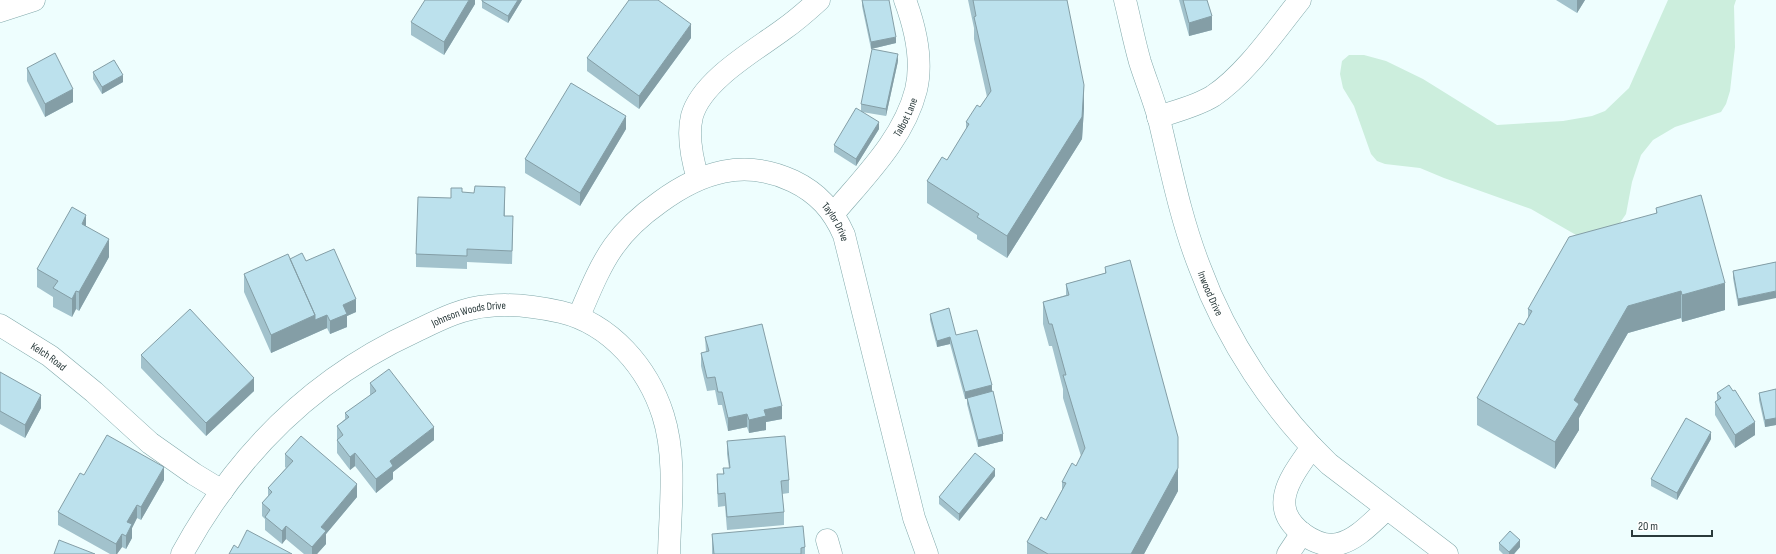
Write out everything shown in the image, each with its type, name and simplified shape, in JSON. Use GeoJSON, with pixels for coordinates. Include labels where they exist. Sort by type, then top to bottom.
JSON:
{"type":"FeatureCollection","features":[{"type":"Feature","properties":{"kind":"street"},"geometry":{"type":"LineString","coordinates":[[0,11],[34,0]]}},
{"type":"Feature","properties":{"kind":"street"},"geometry":{"type":"LineString","coordinates":[[698,179],[693,164],[691,135],[692,117],[699,101],[728,69],[755,48],[784,29],[819,0]]}},
{"type":"Feature","properties":{"kind":"street","name":"Talbot Lane"},"geometry":{"type":"LineString","coordinates":[[834,214],[885,152],[905,118],[912,102],[918,78],[918,56],[912,18],[905,0]]}},
{"type":"Feature","properties":{"kind":"street","name":"Inwood Drive"},"geometry":{"type":"LineString","coordinates":[[1125,0],[1140,60],[1158,117],[1191,242],[1200,268],[1218,310],[1254,373],[1292,425],[1329,464],[1447,554]]}},
{"type":"Feature","properties":{"kind":"street"},"geometry":{"type":"LineString","coordinates":[[1158,117],[1212,97],[1228,85],[1300,0]]}},
{"type":"Feature","properties":{"kind":"street","name":"Taylor Drive"},"geometry":{"type":"LineString","coordinates":[[579,316],[599,272],[614,246],[632,225],[651,208],[674,191],[698,179],[718,172],[741,169],[776,174],[808,189],[834,214],[844,234],[914,518],[927,554]]}},
{"type":"Feature","properties":{"kind":"street","name":"Johnson Woods Drive"},"geometry":{"type":"LineString","coordinates":[[182,554],[222,491],[256,448],[294,410],[329,380],[372,352],[460,312],[488,306],[504,305],[534,307],[579,316],[618,344],[641,369],[663,416],[669,445],[671,474],[669,554]]}},
{"type":"Feature","properties":{"kind":"street","name":"Kelch Road"},"geometry":{"type":"LineString","coordinates":[[0,325],[50,356],[94,392],[150,443],[194,474],[222,491]]}},
{"type":"Feature","properties":{"kind":"street"},"geometry":{"type":"LineString","coordinates":[[1312,447],[1293,475],[1284,498],[1286,516],[1302,533],[1318,543],[1338,544],[1359,534],[1387,509]]}},
{"type":"Feature","properties":{"kind":"street"},"geometry":{"type":"LineString","coordinates":[[1288,554],[1302,533]]}},
{"type":"Feature","properties":{"kind":"green space"},"geometry":{"type":"Polygon","coordinates":[[[1668,0],[1736,0],[1734,6],[1735,47],[1730,91],[1726,104],[1721,112],[1675,127],[1653,140],[1641,155],[1632,182],[1626,214],[1613,233],[1590,243],[1531,209],[1420,168],[1385,164],[1377,161],[1371,154],[1354,106],[1343,88],[1340,74],[1342,61],[1349,55],[1364,55],[1386,61],[1423,79],[1497,125],[1563,121],[1592,116],[1605,111],[1629,88],[1668,0]]]}},
{"type":"Feature","properties":{"kind":"building"},"geometry":{"type":"Polygon","coordinates":[[[425,0],[469,0],[444,42],[411,22],[425,0]]]}},
{"type":"Feature","properties":{"kind":"building"},"geometry":{"type":"Polygon","coordinates":[[[482,0],[518,0],[508,16],[482,0]]]}},
{"type":"Feature","properties":{"kind":"building"},"geometry":{"type":"Polygon","coordinates":[[[629,0],[658,0],[691,24],[639,96],[587,58],[629,0]]]}},
{"type":"Feature","properties":{"kind":"building"},"geometry":{"type":"Polygon","coordinates":[[[862,0],[889,0],[896,37],[871,42],[862,0]]]}},
{"type":"Feature","properties":{"kind":"building"},"geometry":{"type":"Polygon","coordinates":[[[973,0],[1067,0],[1084,85],[1082,117],[1007,236],[977,217],[979,214],[927,181],[942,157],[947,160],[969,124],[966,122],[977,105],[980,107],[991,91],[974,17],[976,16],[973,0]]]}},
{"type":"Feature","properties":{"kind":"building"},"geometry":{"type":"Polygon","coordinates":[[[1183,0],[1207,0],[1212,16],[1189,23],[1183,0]]]}},
{"type":"Feature","properties":{"kind":"building"},"geometry":{"type":"Polygon","coordinates":[[[872,49],[898,54],[886,109],[861,104],[872,49]]]}},
{"type":"Feature","properties":{"kind":"building"},"geometry":{"type":"Polygon","coordinates":[[[55,53],[73,89],[45,104],[27,68],[55,53]]]}},
{"type":"Feature","properties":{"kind":"building"},"geometry":{"type":"Polygon","coordinates":[[[114,60],[123,75],[102,87],[93,72],[114,60]]]}},
{"type":"Feature","properties":{"kind":"building"},"geometry":{"type":"Polygon","coordinates":[[[571,83],[626,116],[580,193],[525,159],[571,83]]]}},
{"type":"Feature","properties":{"kind":"building"},"geometry":{"type":"Polygon","coordinates":[[[856,108],[879,122],[856,159],[834,145],[856,108]]]}},
{"type":"Feature","properties":{"kind":"building"},"geometry":{"type":"Polygon","coordinates":[[[475,186],[505,187],[504,216],[513,216],[512,251],[467,249],[467,256],[416,254],[418,197],[451,198],[451,188],[462,188],[462,192],[474,193],[475,186]]]}},
{"type":"Feature","properties":{"kind":"building"},"geometry":{"type":"Polygon","coordinates":[[[1701,195],[1725,283],[1682,295],[1681,291],[1628,306],[1574,400],[1579,404],[1555,442],[1477,398],[1519,323],[1524,325],[1532,311],[1528,309],[1569,237],[1657,213],[1656,208],[1701,195]]]}},
{"type":"Feature","properties":{"kind":"building"},"geometry":{"type":"Polygon","coordinates":[[[72,207],[86,215],[82,224],[109,239],[79,292],[76,291],[72,299],[53,288],[58,281],[37,269],[72,207]]]}},
{"type":"Feature","properties":{"kind":"building"},"geometry":{"type":"Polygon","coordinates":[[[334,249],[356,299],[343,305],[347,314],[330,321],[327,315],[315,320],[315,315],[290,259],[302,253],[306,261],[334,249]]]}},
{"type":"Feature","properties":{"kind":"building"},"geometry":{"type":"Polygon","coordinates":[[[288,254],[315,315],[271,335],[244,274],[288,254]]]}},
{"type":"Feature","properties":{"kind":"building"},"geometry":{"type":"Polygon","coordinates":[[[1130,260],[1178,437],[1178,468],[1131,554],[1048,554],[1027,542],[1041,517],[1046,520],[1066,483],[1062,482],[1072,463],[1076,466],[1085,448],[1063,375],[1066,375],[1052,324],[1049,324],[1043,302],[1069,295],[1066,284],[1106,273],[1105,267],[1130,260]]]}},
{"type":"Feature","properties":{"kind":"building"},"geometry":{"type":"Polygon","coordinates":[[[1776,262],[1776,291],[1738,299],[1733,271],[1776,262]]]}},
{"type":"Feature","properties":{"kind":"building"},"geometry":{"type":"Polygon","coordinates":[[[949,308],[956,335],[977,330],[992,385],[965,392],[950,337],[937,341],[930,314],[949,308]]]}},
{"type":"Feature","properties":{"kind":"building"},"geometry":{"type":"Polygon","coordinates":[[[190,309],[254,378],[206,423],[141,355],[190,309]]]}},
{"type":"Feature","properties":{"kind":"building"},"geometry":{"type":"Polygon","coordinates":[[[762,324],[782,406],[764,410],[766,416],[749,420],[747,414],[728,418],[722,392],[718,392],[715,377],[707,378],[701,353],[709,351],[705,337],[762,324]]]}},
{"type":"Feature","properties":{"kind":"building"},"geometry":{"type":"Polygon","coordinates":[[[389,369],[434,427],[390,461],[393,466],[376,479],[355,453],[350,457],[337,440],[343,435],[337,426],[349,417],[345,413],[376,391],[370,383],[389,369]]]}},
{"type":"Feature","properties":{"kind":"building"},"geometry":{"type":"Polygon","coordinates":[[[0,372],[41,395],[25,425],[0,411],[0,372]]]}},
{"type":"Feature","properties":{"kind":"building"},"geometry":{"type":"Polygon","coordinates":[[[1729,385],[1733,391],[1735,390],[1755,422],[1735,435],[1715,402],[1721,398],[1717,393],[1729,385]]]}},
{"type":"Feature","properties":{"kind":"building"},"geometry":{"type":"Polygon","coordinates":[[[1776,389],[1776,418],[1765,420],[1759,393],[1776,389]]]}},
{"type":"Feature","properties":{"kind":"building"},"geometry":{"type":"Polygon","coordinates":[[[993,391],[1003,434],[978,440],[967,398],[993,391]]]}},
{"type":"Feature","properties":{"kind":"building"},"geometry":{"type":"Polygon","coordinates":[[[1686,418],[1711,432],[1677,493],[1651,479],[1686,418]]]}},
{"type":"Feature","properties":{"kind":"building"},"geometry":{"type":"Polygon","coordinates":[[[107,435],[164,467],[141,507],[137,505],[127,522],[132,524],[126,536],[122,534],[116,544],[58,512],[80,473],[84,475],[107,435]]]}},
{"type":"Feature","properties":{"kind":"building"},"geometry":{"type":"Polygon","coordinates":[[[301,436],[357,484],[321,527],[326,531],[312,547],[286,526],[282,531],[265,517],[270,510],[262,503],[272,492],[268,488],[293,461],[285,454],[301,436]]]}},
{"type":"Feature","properties":{"kind":"building"},"geometry":{"type":"Polygon","coordinates":[[[785,436],[789,480],[781,481],[784,512],[727,517],[725,493],[718,494],[717,474],[724,474],[723,468],[730,468],[727,441],[785,436]]]}},
{"type":"Feature","properties":{"kind":"building"},"geometry":{"type":"Polygon","coordinates":[[[975,453],[995,469],[959,514],[939,497],[975,453]]]}},
{"type":"Feature","properties":{"kind":"building"},"geometry":{"type":"Polygon","coordinates":[[[803,526],[805,547],[801,548],[801,554],[714,554],[712,534],[803,526]]]}},
{"type":"Feature","properties":{"kind":"building"},"geometry":{"type":"Polygon","coordinates":[[[247,530],[292,554],[229,554],[234,545],[238,548],[247,530]]]}},
{"type":"Feature","properties":{"kind":"building"},"geometry":{"type":"Polygon","coordinates":[[[1510,531],[1520,540],[1509,552],[1499,543],[1510,531]]]}},
{"type":"Feature","properties":{"kind":"building"},"geometry":{"type":"Polygon","coordinates":[[[59,540],[95,554],[54,554],[59,540]]]}}]}
